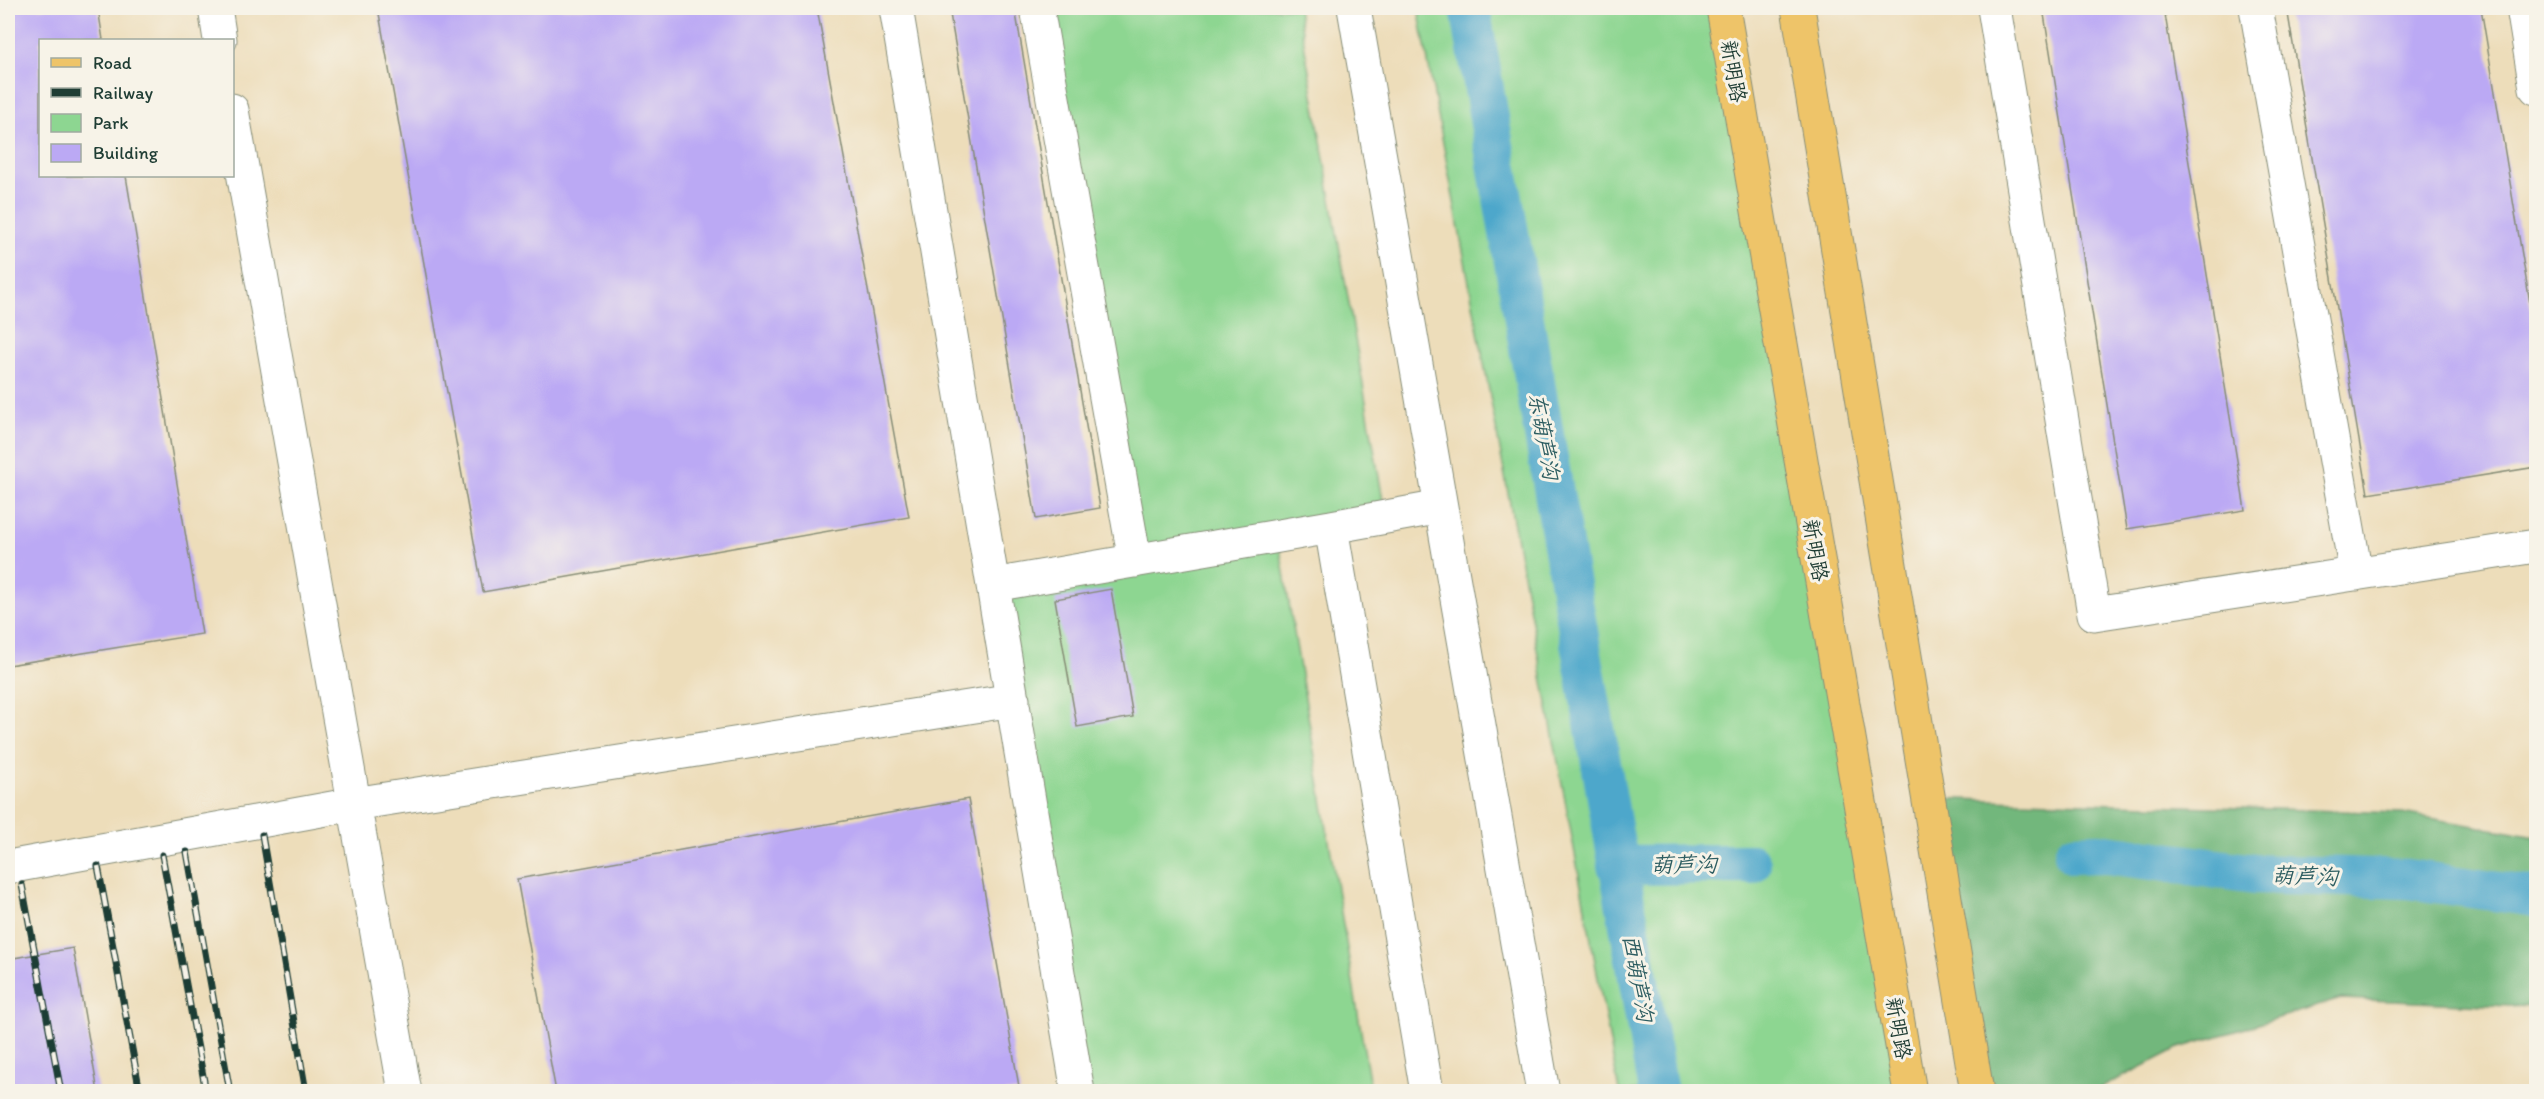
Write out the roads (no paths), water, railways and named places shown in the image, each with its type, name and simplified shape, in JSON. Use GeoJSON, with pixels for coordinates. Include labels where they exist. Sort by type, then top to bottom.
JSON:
{"type":"FeatureCollection","features":[{"type":"Feature","properties":{"kind":"main road","name":"新明路"},"geometry":{"type":"LineString","coordinates":[[1723,8],[1910,1092]]}},
{"type":"Feature","properties":{"kind":"main road"},"geometry":{"type":"LineString","coordinates":[[1798,8],[1977,1092]]}},
{"type":"Feature","properties":{"kind":"lane"},"geometry":{"type":"LineString","coordinates":[[215,8],[220,39]]}},
{"type":"Feature","properties":{"kind":"lane"},"geometry":{"type":"LineString","coordinates":[[896,8],[1078,1092]]}},
{"type":"Feature","properties":{"kind":"lane"},"geometry":{"type":"LineString","coordinates":[[1037,8],[1135,561]]}},
{"type":"Feature","properties":{"kind":"lane"},"geometry":{"type":"LineString","coordinates":[[1354,8],[1543,1092]]}},
{"type":"Feature","properties":{"kind":"lane"},"geometry":{"type":"LineString","coordinates":[[1995,8],[2094,614],[2536,546]]}},
{"type":"Feature","properties":{"kind":"lane"},"geometry":{"type":"LineString","coordinates":[[2256,8],[2356,574]]}},
{"type":"Feature","properties":{"kind":"lane"},"geometry":{"type":"LineString","coordinates":[[2523,8],[2536,88]]}},
{"type":"Feature","properties":{"kind":"lane"},"geometry":{"type":"LineString","coordinates":[[234,121],[405,1092]]}},
{"type":"Feature","properties":{"kind":"lane"},"geometry":{"type":"LineString","coordinates":[[993,585],[1441,507]]}},
{"type":"Feature","properties":{"kind":"lane"},"geometry":{"type":"LineString","coordinates":[[1331,527],[1427,1092]]}},
{"type":"Feature","properties":{"kind":"lane"},"geometry":{"type":"LineString","coordinates":[[8,867],[354,804],[1013,700]]}},
{"type":"Feature","properties":{"kind":"waterway","name":"东葫芦沟"},"geometry":{"type":"LineString","coordinates":[[1470,8],[1658,1092]]}},
{"type":"Feature","properties":{"kind":"waterway","name":"葫芦沟"},"geometry":{"type":"LineString","coordinates":[[2074,854],[2099,853],[2255,874],[2407,879],[2536,897]]}},
{"type":"Feature","properties":{"kind":"waterway","name":"葫芦沟"},"geometry":{"type":"LineString","coordinates":[[1617,865],[1751,864]]}},
{"type":"Feature","properties":{"kind":"railway"},"geometry":{"type":"LineString","coordinates":[[262,835],[306,1092]]}},
{"type":"Feature","properties":{"kind":"railway"},"geometry":{"type":"LineString","coordinates":[[187,852],[230,1092]]}},
{"type":"Feature","properties":{"kind":"railway"},"geometry":{"type":"LineString","coordinates":[[162,855],[206,1092]]}},
{"type":"Feature","properties":{"kind":"railway"},"geometry":{"type":"LineString","coordinates":[[98,866],[140,1092]]}},
{"type":"Feature","properties":{"kind":"railway"},"geometry":{"type":"LineString","coordinates":[[22,885],[61,1092]]}},
{"type":"Feature","properties":{"kind":"water label","name":"西葫芦沟"},"geometry":{"type":"Point","coordinates":[1638,978]}}]}
